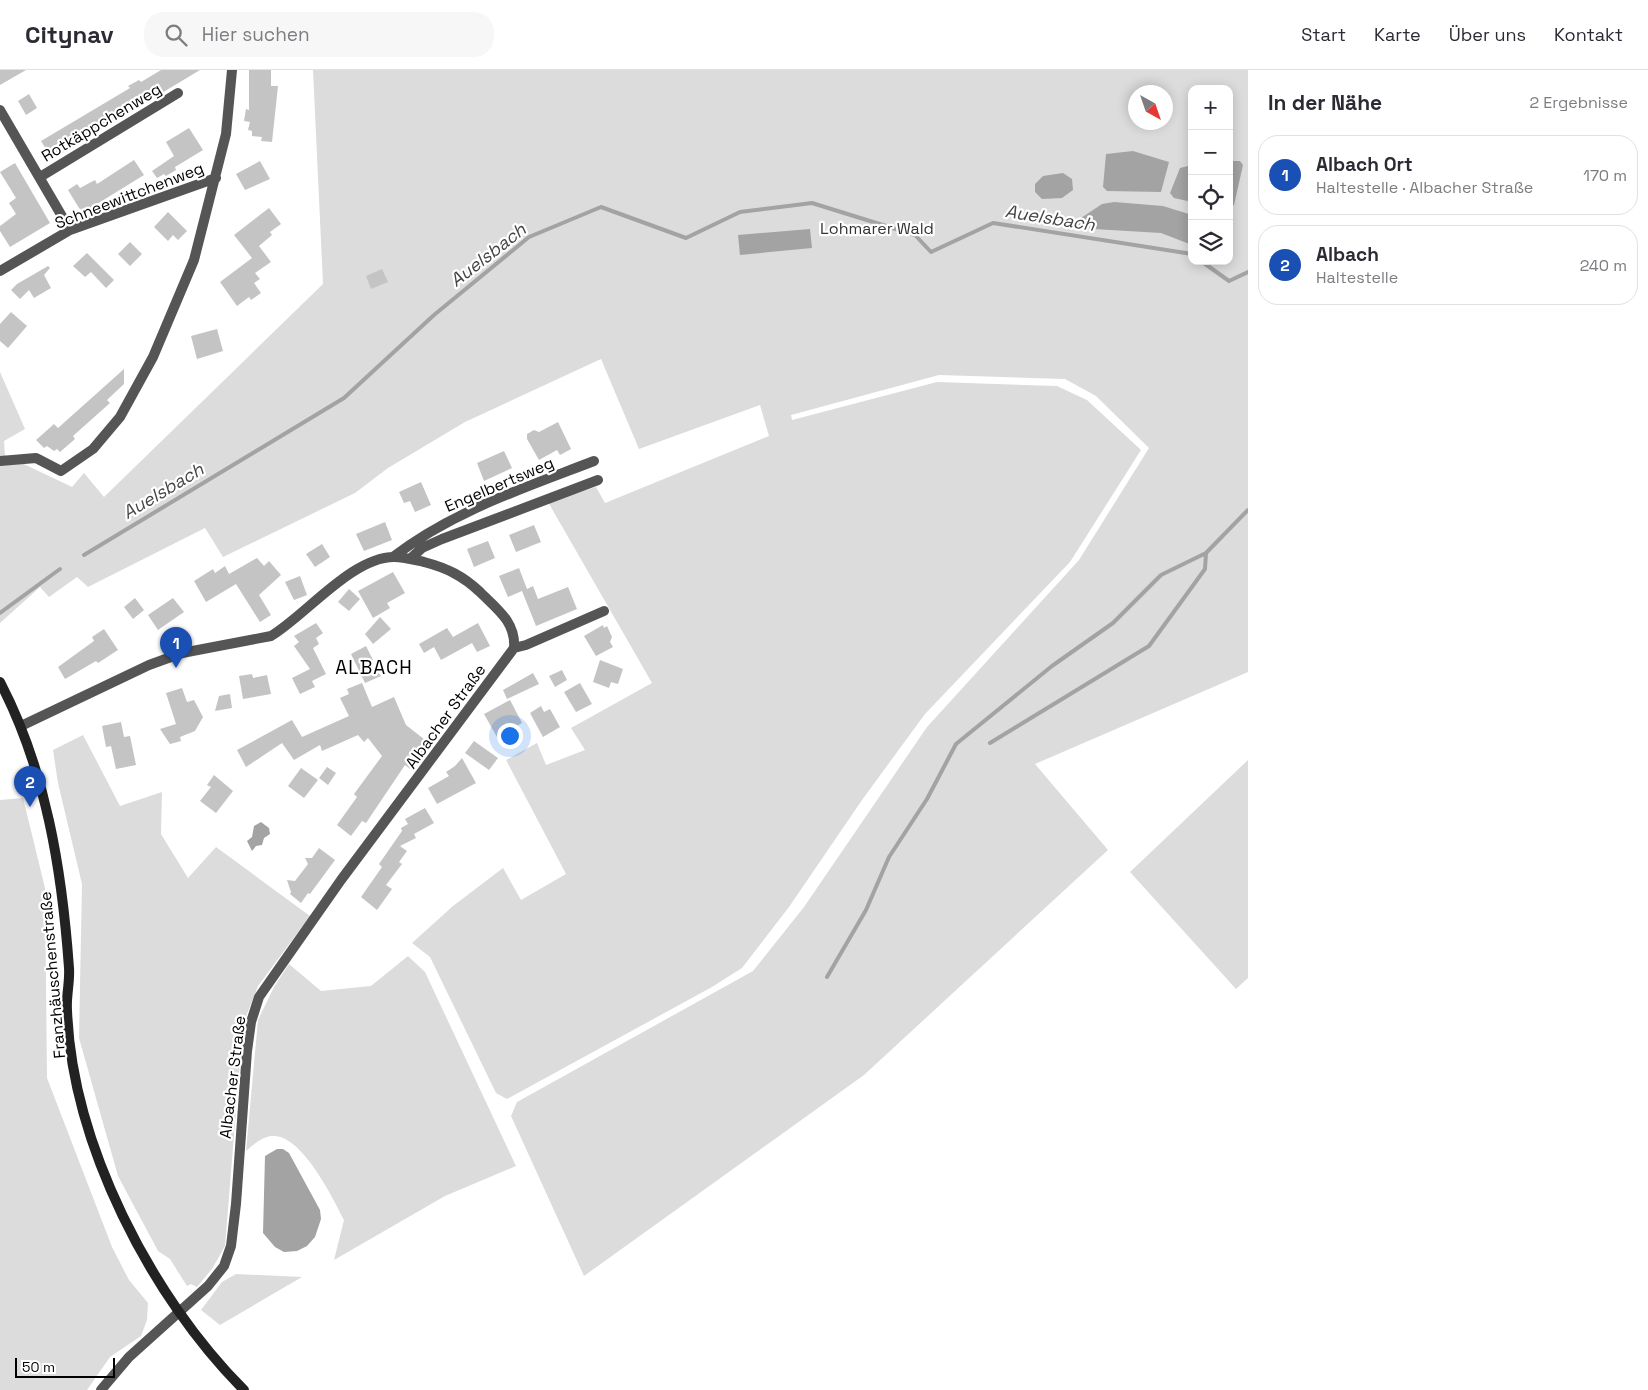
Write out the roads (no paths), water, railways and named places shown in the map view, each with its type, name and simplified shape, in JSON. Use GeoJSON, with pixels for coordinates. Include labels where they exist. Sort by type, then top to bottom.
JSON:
{"type":"FeatureCollection","features":[{"type":"Feature","properties":{"kind":"street"},"geometry":{"type":"LineString","coordinates":[[0,461],[36,458],[61,471],[93,449],[120,417],[153,357],[194,260],[226,134],[232,70]]}},
{"type":"Feature","properties":{"kind":"street","name":"Rotkäppchenweg"},"geometry":{"type":"LineString","coordinates":[[40,177],[178,93]]}},
{"type":"Feature","properties":{"kind":"street","name":"Rotkäppchenweg"},"geometry":{"type":"LineString","coordinates":[[0,110],[70,230]]}},
{"type":"Feature","properties":{"kind":"street","name":"Schneewittchenweg"},"geometry":{"type":"LineString","coordinates":[[0,270],[70,230],[216,178]]}},
{"type":"Feature","properties":{"kind":"street","name":"Engelbertsweg"},"geometry":{"type":"LineString","coordinates":[[393,557],[423,535],[494,499],[594,461]]}},
{"type":"Feature","properties":{"kind":"street","name":"Engelbertsweg"},"geometry":{"type":"LineString","coordinates":[[410,559],[422,548],[442,539],[598,480]]}},
{"type":"Feature","properties":{"kind":"street"},"geometry":{"type":"LineString","coordinates":[[22,726],[149,665],[182,653],[271,636],[353,572],[373,562],[393,557],[447,568],[467,580],[511,625],[515,638],[514,648],[526,645],[604,611]]}},
{"type":"Feature","properties":{"kind":"street","name":"Albacher Straße"},"geometry":{"type":"LineString","coordinates":[[101,1390],[128,1356],[208,1286],[224,1266],[231,1246],[247,1051],[251,1022],[259,998],[342,880],[514,648]]}},
{"type":"Feature","properties":{"kind":"street","name":"Franzhäuschenstraße"},"geometry":{"type":"LineString","coordinates":[[0,682],[22,726],[43,793],[58,869],[69,970],[66,1010],[84,1114],[101,1168],[130,1228],[178,1313],[222,1368],[244,1390]]}},
{"type":"Feature","properties":{"kind":"waterway","name":"Auelsbach"},"geometry":{"type":"LineString","coordinates":[[84,555],[344,398],[434,315],[529,237],[601,207],[686,238],[740,212],[812,203],[915,235],[931,252],[993,223],[1188,253]]}},
{"type":"Feature","properties":{"kind":"waterway","name":"Auelsbach"},"geometry":{"type":"LineString","coordinates":[[1207,265],[1229,281],[1248,272]]}},
{"type":"Feature","properties":{"kind":"waterway"},"geometry":{"type":"LineString","coordinates":[[827,977],[866,910],[889,857],[927,799],[956,744],[1052,666],[1113,623],[1161,575],[1206,553],[1248,510]]}},
{"type":"Feature","properties":{"kind":"waterway"},"geometry":{"type":"LineString","coordinates":[[990,743],[1149,646],[1205,569],[1206,553]]}},
{"type":"Feature","properties":{"kind":"waterway","name":"Auelsbach"},"geometry":{"type":"LineString","coordinates":[[0,613],[60,569]]}},
{"type":"Feature","properties":{"kind":"place","name":"Albach Ort"},"geometry":{"type":"Point","coordinates":[176,668]}},
{"type":"Feature","properties":{"kind":"place","name":"Albach"},"geometry":{"type":"Point","coordinates":[30,807]}},
{"type":"Feature","properties":{"kind":"district","name":"ALBACH"},"geometry":{"type":"Point","coordinates":[374,667]}},
{"type":"Feature","properties":{"kind":"park label","name":"Lohmarer Wald"},"geometry":{"type":"Point","coordinates":[877,228]}}]}
